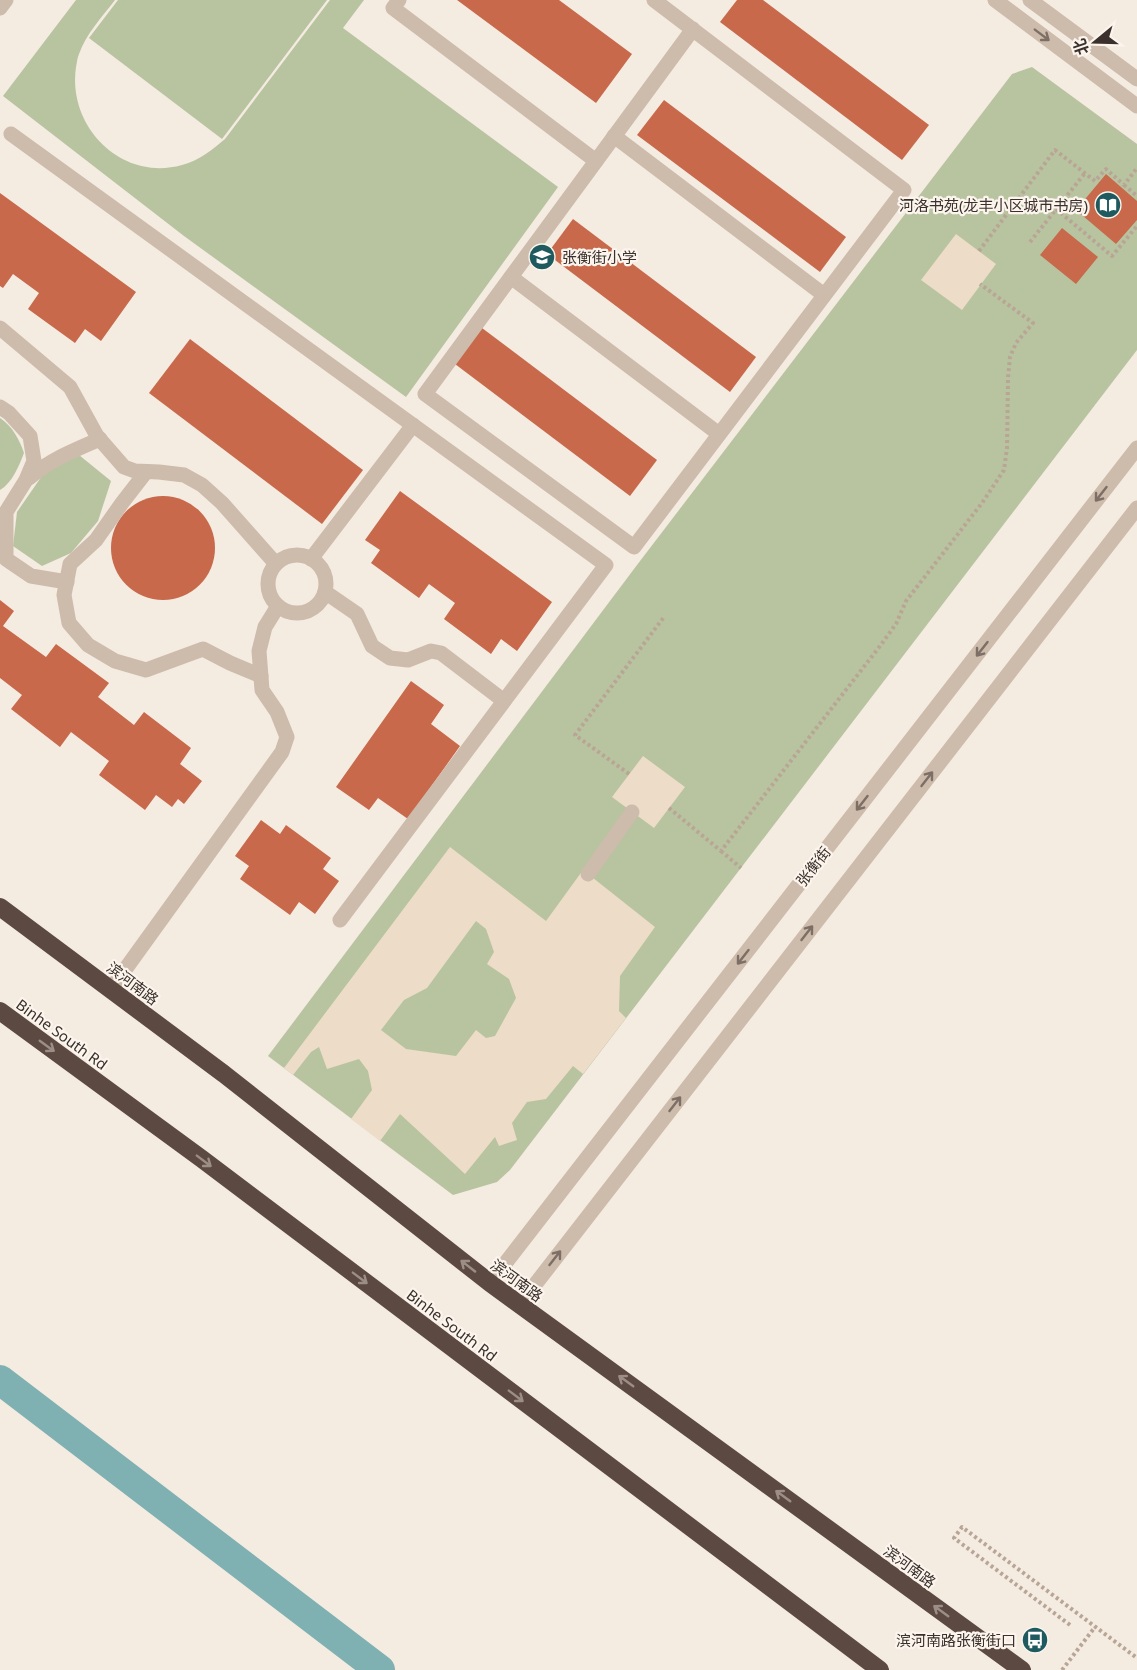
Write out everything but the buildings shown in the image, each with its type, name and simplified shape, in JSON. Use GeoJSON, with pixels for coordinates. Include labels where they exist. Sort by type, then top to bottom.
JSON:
{"type":"FeatureCollection","features":[{"type":"Feature","properties":{"kind":"highway","name":"滨河南路"},"geometry":{"type":"LineString","coordinates":[[0,907],[224,1074],[490,1283],[1022,1670]]}},
{"type":"Feature","properties":{"kind":"highway","name":"Binhe South Rd"},"geometry":{"type":"LineString","coordinates":[[0,1011],[202,1159],[880,1670]]}},
{"type":"Feature","properties":{"kind":"street"},"geometry":{"type":"LineString","coordinates":[[0,8],[6,0]]}},
{"type":"Feature","properties":{"kind":"street"},"geometry":{"type":"LineString","coordinates":[[399,0],[393,8],[596,161]]}},
{"type":"Feature","properties":{"kind":"street"},"geometry":{"type":"LineString","coordinates":[[654,0],[693,29],[904,190],[634,547],[425,394],[693,29]]}},
{"type":"Feature","properties":{"kind":"street"},"geometry":{"type":"LineString","coordinates":[[995,0],[1137,106]]}},
{"type":"Feature","properties":{"kind":"street"},"geometry":{"type":"LineString","coordinates":[[1030,0],[1137,79]]}},
{"type":"Feature","properties":{"kind":"street"},"geometry":{"type":"LineString","coordinates":[[11,134],[606,565],[340,920]]}},
{"type":"Feature","properties":{"kind":"street"},"geometry":{"type":"LineString","coordinates":[[614,136],[824,295]]}},
{"type":"Feature","properties":{"kind":"street"},"geometry":{"type":"LineString","coordinates":[[511,277],[719,434]]}},
{"type":"Feature","properties":{"kind":"street"},"geometry":{"type":"LineString","coordinates":[[0,328],[70,387],[100,439],[124,467],[135,471],[184,475],[202,485],[222,503],[276,564]]}},
{"type":"Feature","properties":{"kind":"street"},"geometry":{"type":"LineString","coordinates":[[0,407],[9,412],[30,436],[34,461],[23,486],[6,513],[6,559],[31,576],[67,582]]}},
{"type":"Feature","properties":{"kind":"street"},"geometry":{"type":"LineString","coordinates":[[311,559],[413,425]]}},
{"type":"Feature","properties":{"kind":"street"},"geometry":{"type":"LineString","coordinates":[[0,501],[23,486],[42,467],[100,439]]}},
{"type":"Feature","properties":{"kind":"street","name":"张衡街"},"geometry":{"type":"LineString","coordinates":[[490,1283],[1137,448]]}},
{"type":"Feature","properties":{"kind":"street"},"geometry":{"type":"LineString","coordinates":[[146,472],[96,540],[70,564],[64,595],[69,623],[88,645],[115,661],[146,670],[203,649],[261,676]]}},
{"type":"Feature","properties":{"kind":"street"},"geometry":{"type":"LineString","coordinates":[[520,1304],[1137,508]]}},
{"type":"Feature","properties":{"kind":"street"},"geometry":{"type":"LineString","coordinates":[[293,555],[302,555],[311,559],[323,573],[326,582],[325,592],[314,608],[296,613],[286,611],[272,599],[268,590],[270,572],[284,558],[293,555]]}},
{"type":"Feature","properties":{"kind":"street"},"geometry":{"type":"LineString","coordinates":[[325,592],[357,614],[372,646],[390,658],[408,660],[431,651],[441,653],[504,701]]}},
{"type":"Feature","properties":{"kind":"street"},"geometry":{"type":"LineString","coordinates":[[111,989],[282,752],[287,737],[277,712],[262,690],[259,651],[265,627],[278,606]]}},
{"type":"Feature","properties":{"kind":"street"},"geometry":{"type":"LineString","coordinates":[[588,874],[632,812]]}},
{"type":"Feature","properties":{"kind":"path"},"geometry":{"type":"LineString","coordinates":[[979,251],[1055,150],[1095,181],[1106,169],[1137,195]]}},
{"type":"Feature","properties":{"kind":"path"},"geometry":{"type":"LineString","coordinates":[[1124,185],[1137,168]]}},
{"type":"Feature","properties":{"kind":"path"},"geometry":{"type":"LineString","coordinates":[[1030,242],[1085,173]]}},
{"type":"Feature","properties":{"kind":"path"},"geometry":{"type":"LineString","coordinates":[[1056,209],[1112,256],[1137,226]]}},
{"type":"Feature","properties":{"kind":"path"},"geometry":{"type":"LineString","coordinates":[[721,851],[880,646],[896,624],[906,601],[982,503],[1004,470],[1007,448],[1010,357],[1016,343],[1033,323],[981,284]]}},
{"type":"Feature","properties":{"kind":"path"},"geometry":{"type":"LineString","coordinates":[[629,774],[575,735],[664,617]]}},
{"type":"Feature","properties":{"kind":"path"},"geometry":{"type":"LineString","coordinates":[[669,808],[741,868]]}},
{"type":"Feature","properties":{"kind":"path"},"geometry":{"type":"LineString","coordinates":[[1070,1625],[954,1538],[962,1527],[1137,1658]]}},
{"type":"Feature","properties":{"kind":"path"},"geometry":{"type":"LineString","coordinates":[[1062,1670],[1095,1627]]}},
{"type":"Feature","properties":{"kind":"green space"},"geometry":{"type":"Polygon","coordinates":[[[76,0],[115,0],[82,47],[76,67],[76,89],[80,110],[90,129],[103,145],[120,157],[139,165],[160,168],[182,165],[210,151],[225,139],[330,0],[364,0],[343,28],[558,187],[406,397],[184,236],[3,96],[76,0]]]}},
{"type":"Feature","properties":{"kind":"green space"},"geometry":{"type":"Polygon","coordinates":[[[118,0],[327,0],[222,139],[89,38],[118,0]]]}},
{"type":"Feature","properties":{"kind":"green space"},"geometry":{"type":"Polygon","coordinates":[[[1032,67],[1137,144],[1137,350],[510,1170],[497,1182],[453,1195],[268,1056],[637,565],[1012,74],[1032,67]]]}},
{"type":"Feature","properties":{"kind":"green space"},"geometry":{"type":"Polygon","coordinates":[[[0,418],[9,425],[24,453],[12,479],[0,490],[0,418]]]}},
{"type":"Feature","properties":{"kind":"green space"},"geometry":{"type":"Polygon","coordinates":[[[79,455],[111,481],[98,521],[71,553],[42,566],[13,546],[17,512],[44,473],[79,455]]]}},
{"type":"Feature","properties":{"kind":"shaded area"},"geometry":{"type":"Polygon","coordinates":[[[956,234],[996,264],[962,310],[921,280],[956,234]]]}},
{"type":"Feature","properties":{"kind":"shaded area"},"geometry":{"type":"Polygon","coordinates":[[[643,756],[685,787],[654,828],[612,797],[643,756]]]}},
{"type":"Feature","properties":{"kind":"shaded area"},"geometry":{"type":"Polygon","coordinates":[[[450,847],[546,921],[583,870],[655,927],[620,976],[619,1011],[626,1018],[583,1074],[573,1066],[546,1099],[527,1102],[512,1123],[517,1140],[499,1146],[495,1137],[465,1174],[400,1114],[380,1141],[351,1119],[372,1090],[368,1071],[359,1059],[327,1069],[319,1047],[311,1052],[293,1075],[284,1068],[450,847]],[[476,921],[427,988],[404,1000],[381,1030],[406,1049],[456,1056],[476,1030],[486,1038],[495,1036],[516,998],[509,979],[487,964],[494,952],[486,929],[476,921]]]}},
{"type":"Feature","properties":{"kind":"waterway"},"geometry":{"type":"LineString","coordinates":[[0,1380],[380,1670]]}},
{"type":"Feature","properties":{"kind":"place","name":"河洛书苑(龙丰小区城市书房)"},"geometry":{"type":"Point","coordinates":[1108,205]}},
{"type":"Feature","properties":{"kind":"place","name":"张衡街小学"},"geometry":{"type":"Point","coordinates":[542,257]}},
{"type":"Feature","properties":{"kind":"place","name":"滨河南路张衡街口"},"geometry":{"type":"Point","coordinates":[1035,1640]}}]}
